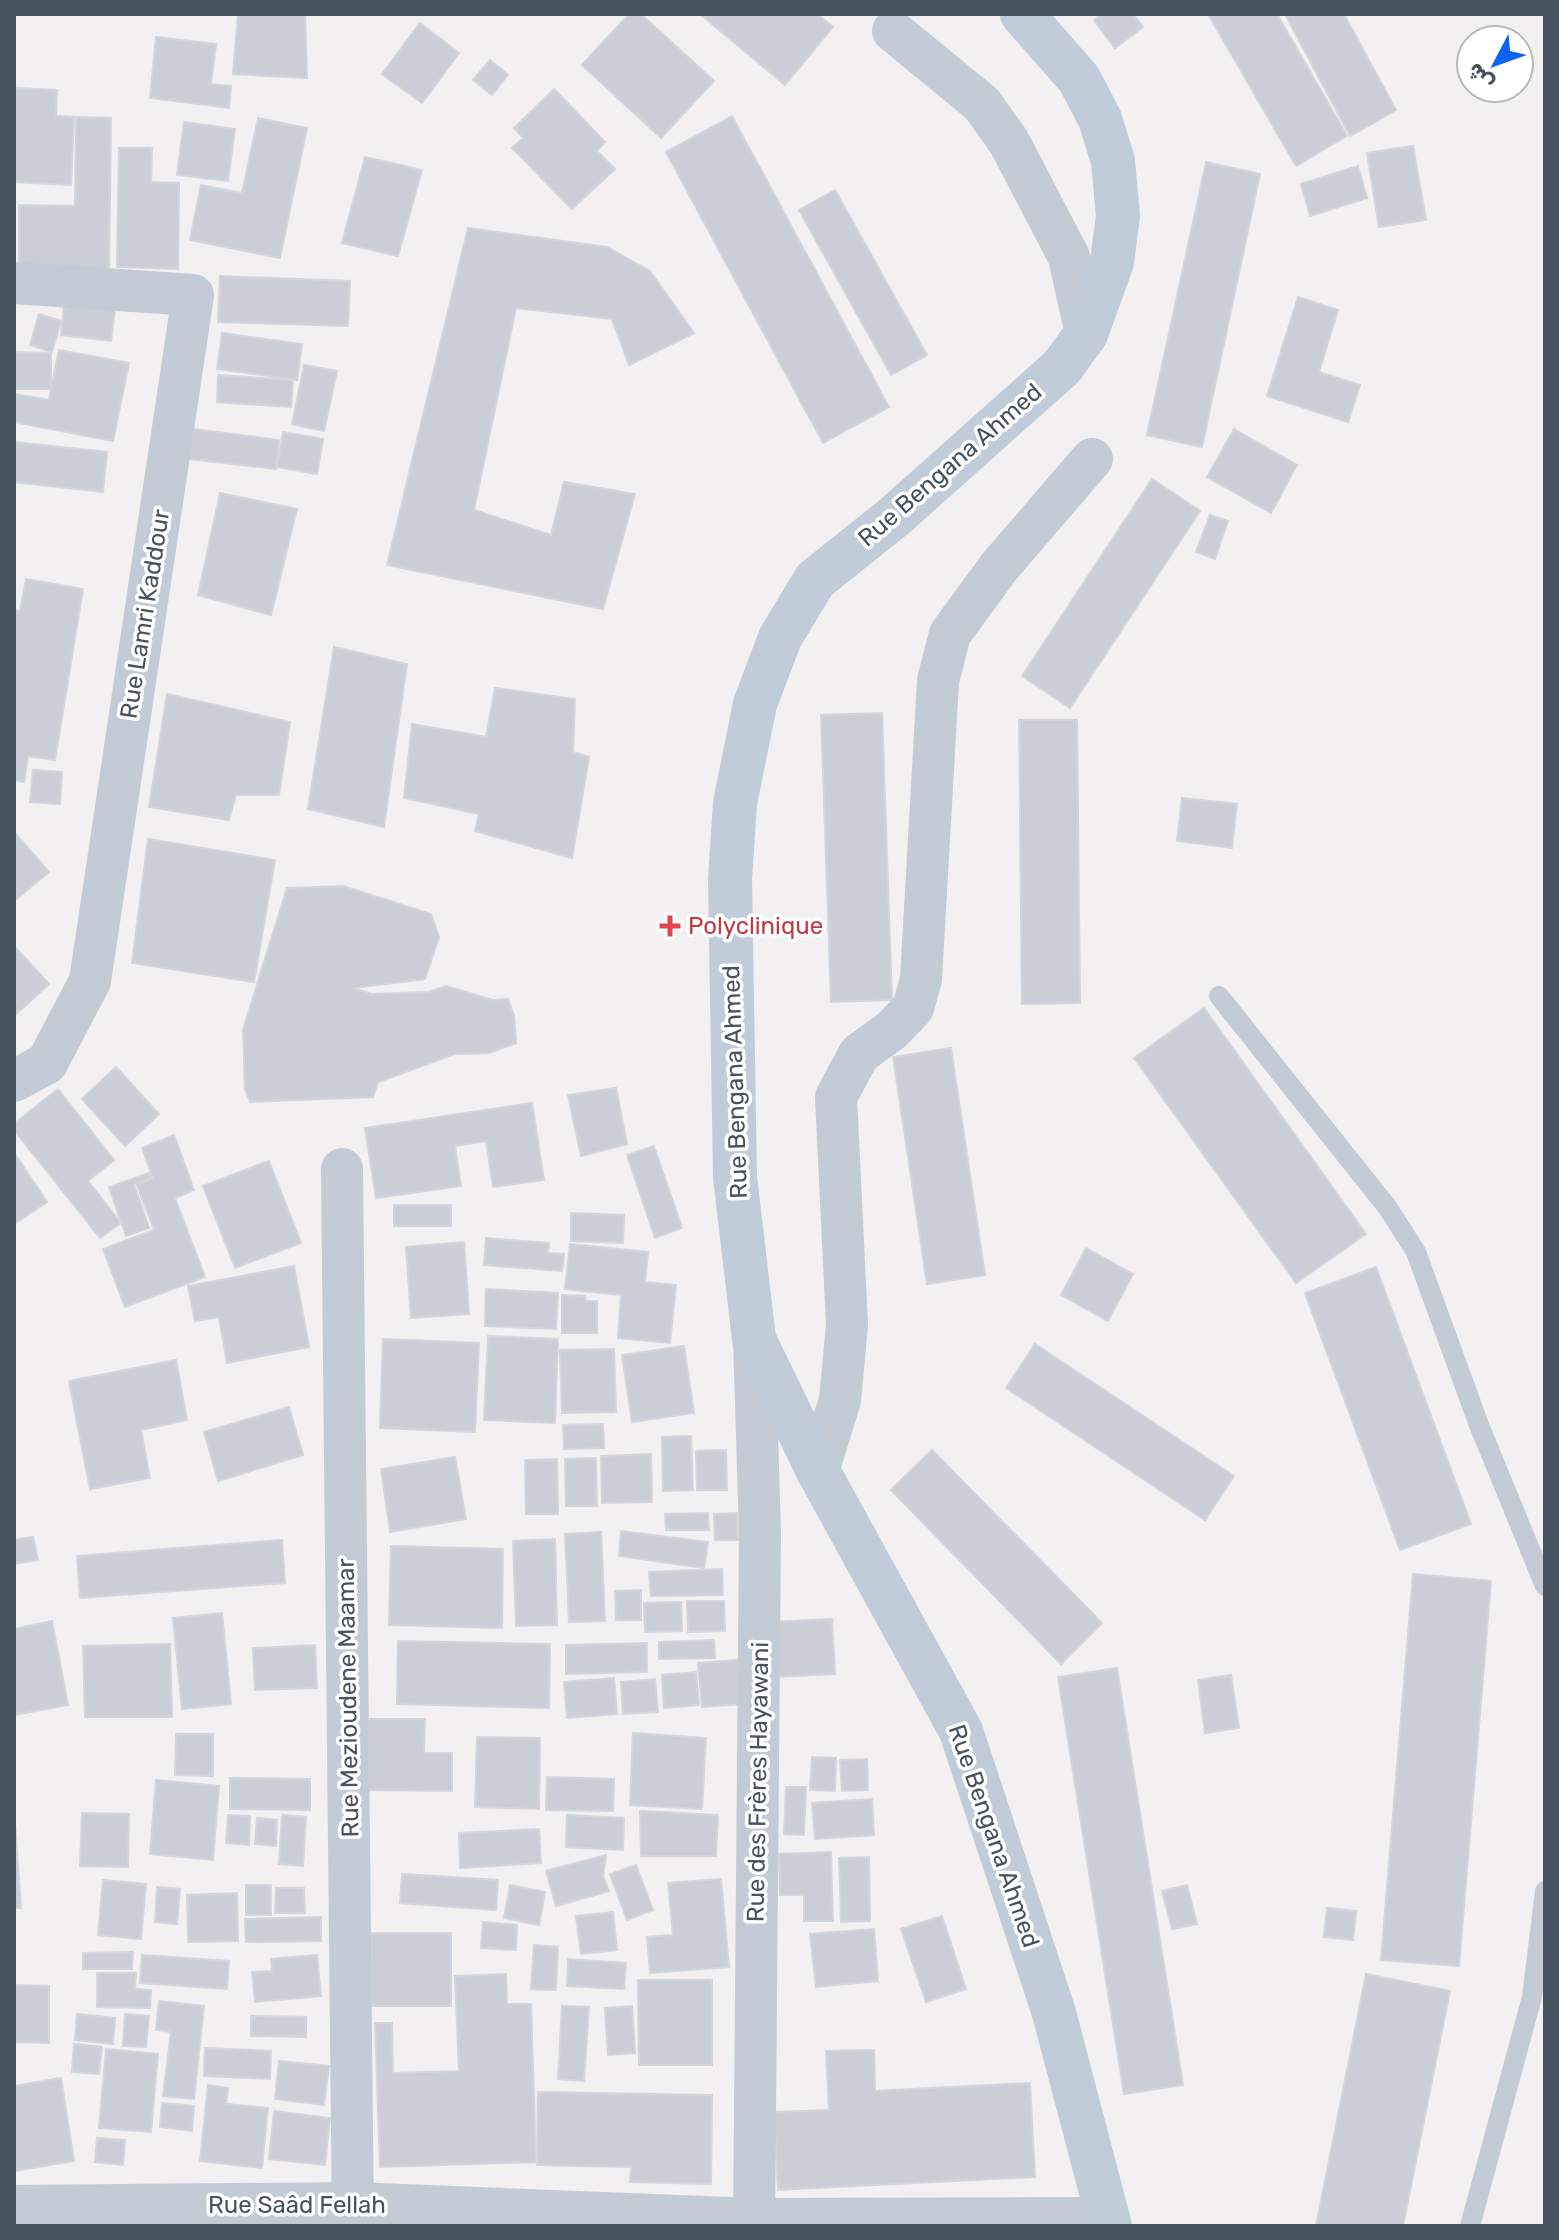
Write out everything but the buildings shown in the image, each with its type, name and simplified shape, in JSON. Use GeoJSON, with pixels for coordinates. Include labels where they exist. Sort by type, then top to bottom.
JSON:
{"type":"FeatureCollection","features":[{"type":"Feature","properties":{"kind":"street","name":"Rue Bengana Ahmed"},"geometry":{"type":"LineString","coordinates":[[1022,14],[1079,79],[1100,119],[1113,161],[1118,216],[1112,262],[1086,334],[1062,367],[895,516],[815,580],[780,638],[755,704],[735,803],[730,879],[735,1177],[754,1339],[818,1471],[961,1731],[1054,2013],[1109,2222]]}},
{"type":"Feature","properties":{"kind":"street"},"geometry":{"type":"LineString","coordinates":[[893,31],[982,104],[1009,142],[1069,257],[1086,334]]}},
{"type":"Feature","properties":{"kind":"street","name":"Rue Lamri Kaddour"},"geometry":{"type":"LineString","coordinates":[[14,283],[193,295],[90,981],[47,1063],[14,1081]]}},
{"type":"Feature","properties":{"kind":"street"},"geometry":{"type":"LineString","coordinates":[[818,1471],[840,1400],[847,1325],[836,1097],[859,1054],[913,1008],[921,979],[938,681],[950,634],[999,567],[1092,459]]}},
{"type":"Feature","properties":{"kind":"street","name":"Rue Mezioudene Maamar"},"geometry":{"type":"LineString","coordinates":[[342,1169],[353,2215]]}},
{"type":"Feature","properties":{"kind":"street","name":"Rue des Frères Hayawani"},"geometry":{"type":"LineString","coordinates":[[754,1339],[760,1532],[754,2223]]}},
{"type":"Feature","properties":{"kind":"street","name":"Rue Saâd Fellah"},"geometry":{"type":"LineString","coordinates":[[14,2206],[754,2223],[1109,2222]]}},
{"type":"Feature","properties":{"kind":"lane"},"geometry":{"type":"LineString","coordinates":[[1219,996],[1388,1208],[1416,1252],[1479,1425],[1545,1586]]}},
{"type":"Feature","properties":{"kind":"lane"},"geometry":{"type":"LineString","coordinates":[[1470,2226],[1532,1997],[1545,1891]]}},
{"type":"Feature","properties":{"kind":"place","name":"Polyclinique"},"geometry":{"type":"Point","coordinates":[670,926]}}]}
